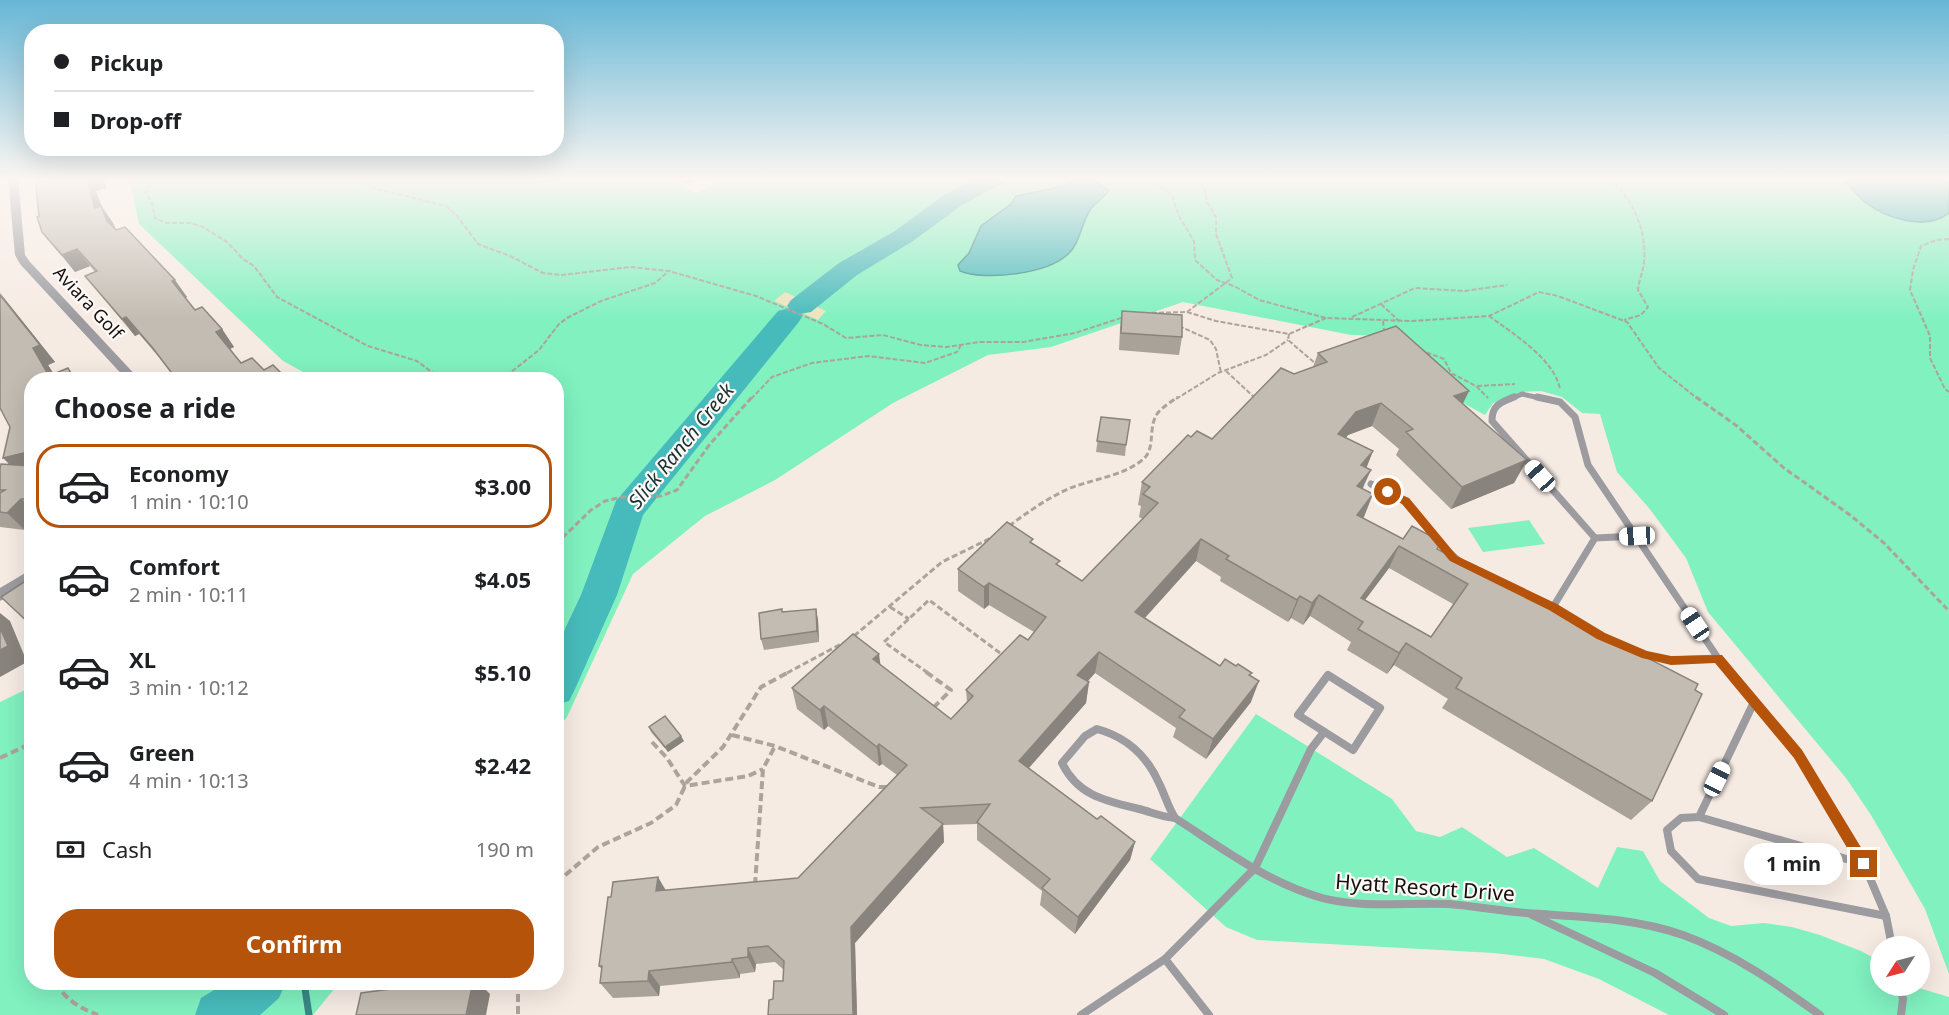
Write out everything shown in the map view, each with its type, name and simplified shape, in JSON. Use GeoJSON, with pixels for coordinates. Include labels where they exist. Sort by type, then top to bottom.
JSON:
{"type":"FeatureCollection","features":[{"type":"Feature","properties":{"kind":"street","name":"Aviara Golf"},"geometry":{"type":"LineString","coordinates":[[17,225],[20,255],[25,264],[126,372]]}},
{"type":"Feature","properties":{"kind":"street"},"geometry":{"type":"LineString","coordinates":[[0,595],[24,580]]}},
{"type":"Feature","properties":{"kind":"lane"},"geometry":{"type":"LineString","coordinates":[[1595,538],[1492,421],[1492,411],[1497,404],[1522,394],[1556,401],[1575,417],[1588,465],[1718,658],[1798,754],[1864,864],[1886,916],[1890,936]]}},
{"type":"Feature","properties":{"kind":"lane"},"geometry":{"type":"LineString","coordinates":[[1371,484],[1405,501],[1454,558],[1553,607],[1591,630]]}},
{"type":"Feature","properties":{"kind":"lane"},"geometry":{"type":"LineString","coordinates":[[1595,538],[1637,536]]}},
{"type":"Feature","properties":{"kind":"lane"},"geometry":{"type":"LineString","coordinates":[[1553,607],[1595,538]]}},
{"type":"Feature","properties":{"kind":"lane"},"geometry":{"type":"LineString","coordinates":[[1610,640],[1646,655],[1671,660],[1718,658]]}},
{"type":"Feature","properties":{"kind":"lane"},"geometry":{"type":"LineString","coordinates":[[1328,675],[1380,708],[1353,750],[1324,732],[1298,715],[1328,675]]}},
{"type":"Feature","properties":{"kind":"lane"},"geometry":{"type":"LineString","coordinates":[[1698,817],[1754,702]]}},
{"type":"Feature","properties":{"kind":"lane"},"geometry":{"type":"LineString","coordinates":[[1097,729],[1112,732],[1137,750],[1157,779],[1169,811],[1175,818],[1102,801],[1085,793],[1067,776],[1062,763],[1085,736],[1097,729]]}},
{"type":"Feature","properties":{"kind":"lane"},"geometry":{"type":"LineString","coordinates":[[1081,1015],[1165,959],[1254,868],[1311,749],[1324,732]]}},
{"type":"Feature","properties":{"kind":"lane"},"geometry":{"type":"LineString","coordinates":[[1864,864],[1698,817],[1681,818],[1667,830],[1671,851],[1698,879],[1886,916]]}},
{"type":"Feature","properties":{"kind":"lane","name":"Hyatt Resort Drive"},"geometry":{"type":"LineString","coordinates":[[1175,818],[1254,868],[1294,890],[1325,899],[1367,904],[1445,904],[1527,913],[1589,916],[1661,928],[1724,952],[1790,993],[1820,1015]]}},
{"type":"Feature","properties":{"kind":"lane","name":"Hyatt Resort Drive"},"geometry":{"type":"LineString","coordinates":[[1527,913],[1611,950],[1677,984],[1724,1015]]}},
{"type":"Feature","properties":{"kind":"lane"},"geometry":{"type":"LineString","coordinates":[[1165,959],[1209,1015]]}},
{"type":"Feature","properties":{"kind":"lane"},"geometry":{"type":"LineString","coordinates":[[1901,1015],[1902,996]]}},
{"type":"Feature","properties":{"kind":"path"},"geometry":{"type":"LineString","coordinates":[[198,225],[227,242],[243,259],[254,266],[277,297],[368,346],[417,361],[431,372]]}},
{"type":"Feature","properties":{"kind":"path"},"geometry":{"type":"LineString","coordinates":[[464,225],[478,244],[510,256],[543,273],[562,274],[630,267],[669,271],[756,296],[823,324],[846,338],[862,339],[883,335],[933,347],[962,345],[1055,338],[1126,317]]}},
{"type":"Feature","properties":{"kind":"path"},"geometry":{"type":"LineString","coordinates":[[1185,225],[1194,241],[1195,260],[1217,279],[1259,300],[1326,318],[1399,321],[1489,316],[1539,292],[1558,296],[1627,322],[1659,368],[1707,406],[1737,426],[1797,478],[1884,543],[1949,611]]}},
{"type":"Feature","properties":{"kind":"path"},"geometry":{"type":"LineString","coordinates":[[1187,312],[1231,280],[1232,273],[1218,240],[1217,225]]}},
{"type":"Feature","properties":{"kind":"path"},"geometry":{"type":"LineString","coordinates":[[1622,320],[1637,318],[1648,308],[1638,290],[1644,264],[1644,245],[1638,225]]}},
{"type":"Feature","properties":{"kind":"path"},"geometry":{"type":"LineString","coordinates":[[1949,239],[1935,240],[1921,246],[1913,270],[1910,290],[1930,336],[1930,358],[1945,389],[1949,392]]}},
{"type":"Feature","properties":{"kind":"path"},"geometry":{"type":"LineString","coordinates":[[511,372],[539,350],[559,324],[567,318],[601,301],[655,283],[669,271]]}},
{"type":"Feature","properties":{"kind":"path"},"geometry":{"type":"LineString","coordinates":[[1350,318],[1414,288],[1464,291],[1507,285]]}},
{"type":"Feature","properties":{"kind":"path"},"geometry":{"type":"LineString","coordinates":[[1381,304],[1399,321]]}},
{"type":"Feature","properties":{"kind":"path"},"geometry":{"type":"LineString","coordinates":[[1173,311],[1179,326],[1201,333],[1213,342],[1216,348],[1216,364],[1221,373]]}},
{"type":"Feature","properties":{"kind":"path"},"geometry":{"type":"LineString","coordinates":[[1139,314],[1187,312],[1216,321],[1289,334],[1326,318]]}},
{"type":"Feature","properties":{"kind":"path"},"geometry":{"type":"LineString","coordinates":[[1489,316],[1530,348],[1559,378],[1561,387],[1556,401]]}},
{"type":"Feature","properties":{"kind":"path"},"geometry":{"type":"LineString","coordinates":[[1383,321],[1384,330],[1390,337]]}},
{"type":"Feature","properties":{"kind":"path"},"geometry":{"type":"LineString","coordinates":[[1179,333],[1185,329]]}},
{"type":"Feature","properties":{"kind":"path"},"geometry":{"type":"LineString","coordinates":[[1375,334],[1384,330]]}},
{"type":"Feature","properties":{"kind":"path"},"geometry":{"type":"LineString","coordinates":[[1006,528],[1037,505],[1069,489],[1126,470],[1143,460],[1150,452],[1152,427],[1157,414],[1188,389],[1266,355],[1288,340],[1289,334]]}},
{"type":"Feature","properties":{"kind":"path"},"geometry":{"type":"LineString","coordinates":[[1288,340],[1319,367],[1311,370]]}},
{"type":"Feature","properties":{"kind":"path"},"geometry":{"type":"LineString","coordinates":[[564,539],[595,505],[615,497],[671,495],[678,490],[710,444],[772,377],[812,363],[868,356],[925,363],[957,351],[962,345]]}},
{"type":"Feature","properties":{"kind":"path"},"geometry":{"type":"LineString","coordinates":[[1417,348],[1443,359],[1451,373],[1476,386],[1494,403]]}},
{"type":"Feature","properties":{"kind":"path"},"geometry":{"type":"LineString","coordinates":[[1226,371],[1261,404]]}},
{"type":"Feature","properties":{"kind":"path"},"geometry":{"type":"LineString","coordinates":[[1442,376],[1451,373]]}},
{"type":"Feature","properties":{"kind":"path"},"geometry":{"type":"LineString","coordinates":[[1476,386],[1494,387],[1508,382],[1517,386]]}},
{"type":"Feature","properties":{"kind":"path"},"geometry":{"type":"LineString","coordinates":[[564,876],[598,847],[663,816],[676,805],[685,786],[732,735],[761,687],[846,641],[942,562],[997,535]]}},
{"type":"Feature","properties":{"kind":"path"},"geometry":{"type":"LineString","coordinates":[[932,709],[951,690],[884,642],[929,600],[1013,662]]}},
{"type":"Feature","properties":{"kind":"path"},"geometry":{"type":"LineString","coordinates":[[890,606],[909,619]]}},
{"type":"Feature","properties":{"kind":"path"},"geometry":{"type":"LineString","coordinates":[[732,735],[775,746],[879,788],[899,786]]}},
{"type":"Feature","properties":{"kind":"path"},"geometry":{"type":"LineString","coordinates":[[652,742],[667,758],[685,786]]}},
{"type":"Feature","properties":{"kind":"path"},"geometry":{"type":"LineString","coordinates":[[755,887],[764,769],[775,746]]}},
{"type":"Feature","properties":{"kind":"path"},"geometry":{"type":"LineString","coordinates":[[0,758],[24,747]]}},
{"type":"Feature","properties":{"kind":"path"},"geometry":{"type":"LineString","coordinates":[[685,786],[748,776],[764,769]]}},
{"type":"Feature","properties":{"kind":"path"},"geometry":{"type":"LineString","coordinates":[[59,990],[70,1003],[98,1015]]}},
{"type":"Feature","properties":{"kind":"path"},"geometry":{"type":"LineString","coordinates":[[518,990],[518,1015]]}},
{"type":"Feature","properties":{"kind":"green space"},"geometry":{"type":"Polygon","coordinates":[[[140,225],[1949,225],[1949,974],[1925,909],[1871,815],[1846,778],[1708,612],[1686,558],[1649,508],[1617,472],[1600,414],[1582,413],[1562,397],[1541,391],[1521,392],[1493,403],[1485,415],[1463,403],[1400,336],[1351,335],[1183,302],[1051,347],[988,355],[893,403],[775,480],[705,516],[633,574],[564,721],[564,372],[303,372],[283,361],[140,225]]]}},
{"type":"Feature","properties":{"kind":"green space"},"geometry":{"type":"Polygon","coordinates":[[[1529,520],[1545,544],[1483,552],[1468,528],[1529,520]]]}},
{"type":"Feature","properties":{"kind":"green space"},"geometry":{"type":"Polygon","coordinates":[[[24,690],[24,990],[333,990],[313,1015],[0,1015],[0,702],[24,690]]]}},
{"type":"Feature","properties":{"kind":"green space"},"geometry":{"type":"Polygon","coordinates":[[[1256,714],[1392,799],[1416,831],[1440,837],[1462,827],[1507,857],[1534,848],[1598,888],[1617,847],[1643,851],[1660,881],[1709,918],[1731,926],[1764,923],[1792,927],[1861,951],[1870,956],[1870,996],[1930,996],[1930,991],[1949,997],[1949,1015],[1669,1015],[1599,979],[1544,959],[1494,953],[1257,940],[1226,927],[1150,859],[1256,714]]]}},
{"type":"Feature","properties":{"kind":"sand"},"geometry":{"type":"Polygon","coordinates":[[[785,292],[826,311],[818,320],[774,301],[785,292]]]}},
{"type":"Feature","properties":{"kind":"water"},"geometry":{"type":"Polygon","coordinates":[[[1083,225],[1078,240],[1067,255],[1045,267],[999,275],[971,274],[960,271],[958,265],[969,253],[981,226],[1083,225]]]}},
{"type":"Feature","properties":{"kind":"building"},"geometry":{"type":"Polygon","coordinates":[[[40,225],[111,225],[116,230],[125,227],[175,280],[172,281],[195,310],[202,307],[222,329],[216,332],[241,363],[252,358],[264,370],[273,365],[280,372],[171,372],[126,317],[122,319],[85,276],[97,271],[77,249],[62,255],[42,232],[40,225]]]}},
{"type":"Feature","properties":{"kind":"building"},"geometry":{"type":"Polygon","coordinates":[[[0,295],[40,345],[33,348],[47,372],[24,372],[24,453],[3,458],[10,427],[0,408],[0,295]]]}},
{"type":"Feature","properties":{"kind":"building"},"geometry":{"type":"Polygon","coordinates":[[[1122,311],[1182,315],[1182,337],[1121,333],[1122,311]]]}},
{"type":"Feature","properties":{"kind":"building"},"geometry":{"type":"Polygon","coordinates":[[[1396,326],[1469,391],[1454,396],[1527,460],[1462,487],[1406,432],[1413,429],[1381,403],[1356,412],[1338,434],[1373,451],[1361,465],[1371,470],[1357,486],[1373,494],[1357,515],[1403,539],[1412,526],[1442,542],[1437,549],[1698,684],[1695,690],[1702,694],[1652,801],[1456,688],[1462,678],[1406,643],[1399,653],[1358,629],[1363,622],[1319,595],[1312,603],[1300,596],[1297,600],[1226,559],[1229,556],[1201,539],[1135,612],[1220,666],[1225,659],[1236,666],[1238,664],[1252,673],[1249,675],[1259,681],[1213,739],[1179,717],[1185,710],[1099,652],[1077,675],[1089,682],[1019,761],[1097,819],[1101,816],[1135,842],[1078,917],[1042,888],[1050,879],[977,822],[990,804],[921,808],[943,824],[851,927],[853,1015],[768,1015],[769,1000],[773,999],[774,981],[783,981],[784,961],[768,946],[748,948],[748,957],[732,959],[732,962],[649,971],[648,981],[600,983],[602,966],[599,966],[608,897],[611,897],[613,882],[658,877],[656,891],[798,878],[907,765],[879,744],[877,747],[824,706],[820,710],[792,688],[853,634],[879,654],[873,659],[951,719],[973,696],[966,690],[1020,635],[1028,640],[1046,617],[989,583],[984,587],[958,569],[1007,522],[1033,539],[1030,542],[1060,561],[1056,564],[1082,581],[1158,503],[1143,494],[1150,487],[1142,482],[1188,435],[1191,437],[1197,431],[1212,439],[1281,368],[1294,374],[1327,362],[1318,353],[1396,326]],[[1399,546],[1361,598],[1431,637],[1468,584],[1399,546]]]}},
{"type":"Feature","properties":{"kind":"building"},"geometry":{"type":"Polygon","coordinates":[[[68,368],[70,372],[58,372],[68,368]]]}},
{"type":"Feature","properties":{"kind":"building"},"geometry":{"type":"Polygon","coordinates":[[[1101,417],[1130,420],[1126,445],[1097,441],[1101,417]]]}},
{"type":"Feature","properties":{"kind":"building"},"geometry":{"type":"Polygon","coordinates":[[[1,464],[24,465],[24,499],[21,499],[7,513],[0,512],[0,493],[5,490],[0,490],[1,464]]]}},
{"type":"Feature","properties":{"kind":"building"},"geometry":{"type":"Polygon","coordinates":[[[24,582],[24,619],[1,597],[24,582]]]}},
{"type":"Feature","properties":{"kind":"building"},"geometry":{"type":"Polygon","coordinates":[[[782,609],[782,612],[816,609],[817,631],[761,639],[759,613],[782,609]]]}},
{"type":"Feature","properties":{"kind":"building"},"geometry":{"type":"Polygon","coordinates":[[[0,628],[8,646],[0,650],[0,628]]]}},
{"type":"Feature","properties":{"kind":"building"},"geometry":{"type":"Polygon","coordinates":[[[665,716],[681,736],[665,747],[649,727],[665,716]]]}},
{"type":"Feature","properties":{"kind":"building"},"geometry":{"type":"Polygon","coordinates":[[[383,990],[471,990],[466,1015],[356,1015],[361,993],[383,990]]]}},
{"type":"Feature","properties":{"kind":"waterway","name":"Slick Ranch Creek"},"geometry":{"type":"LineString","coordinates":[[801,306],[848,269],[918,225]]}},
{"type":"Feature","properties":{"kind":"waterway","name":"Slick Ranch Creek"},"geometry":{"type":"LineString","coordinates":[[564,672],[599,595],[628,510],[788,317]]}},
{"type":"Feature","properties":{"kind":"waterway","name":"Slick Ranch Creek"},"geometry":{"type":"LineString","coordinates":[[218,1015],[254,990]]}},
{"type":"Feature","properties":{"kind":"waterway"},"geometry":{"type":"LineString","coordinates":[[305,990],[309,1015]]}},
{"type":"Feature","properties":{"kind":"route"},"geometry":{"type":"LineString","coordinates":[[1388,492],[1405,501],[1454,558],[1553,607],[1601,636],[1646,655],[1671,660],[1718,658],[1798,754],[1864,864]]}}]}
